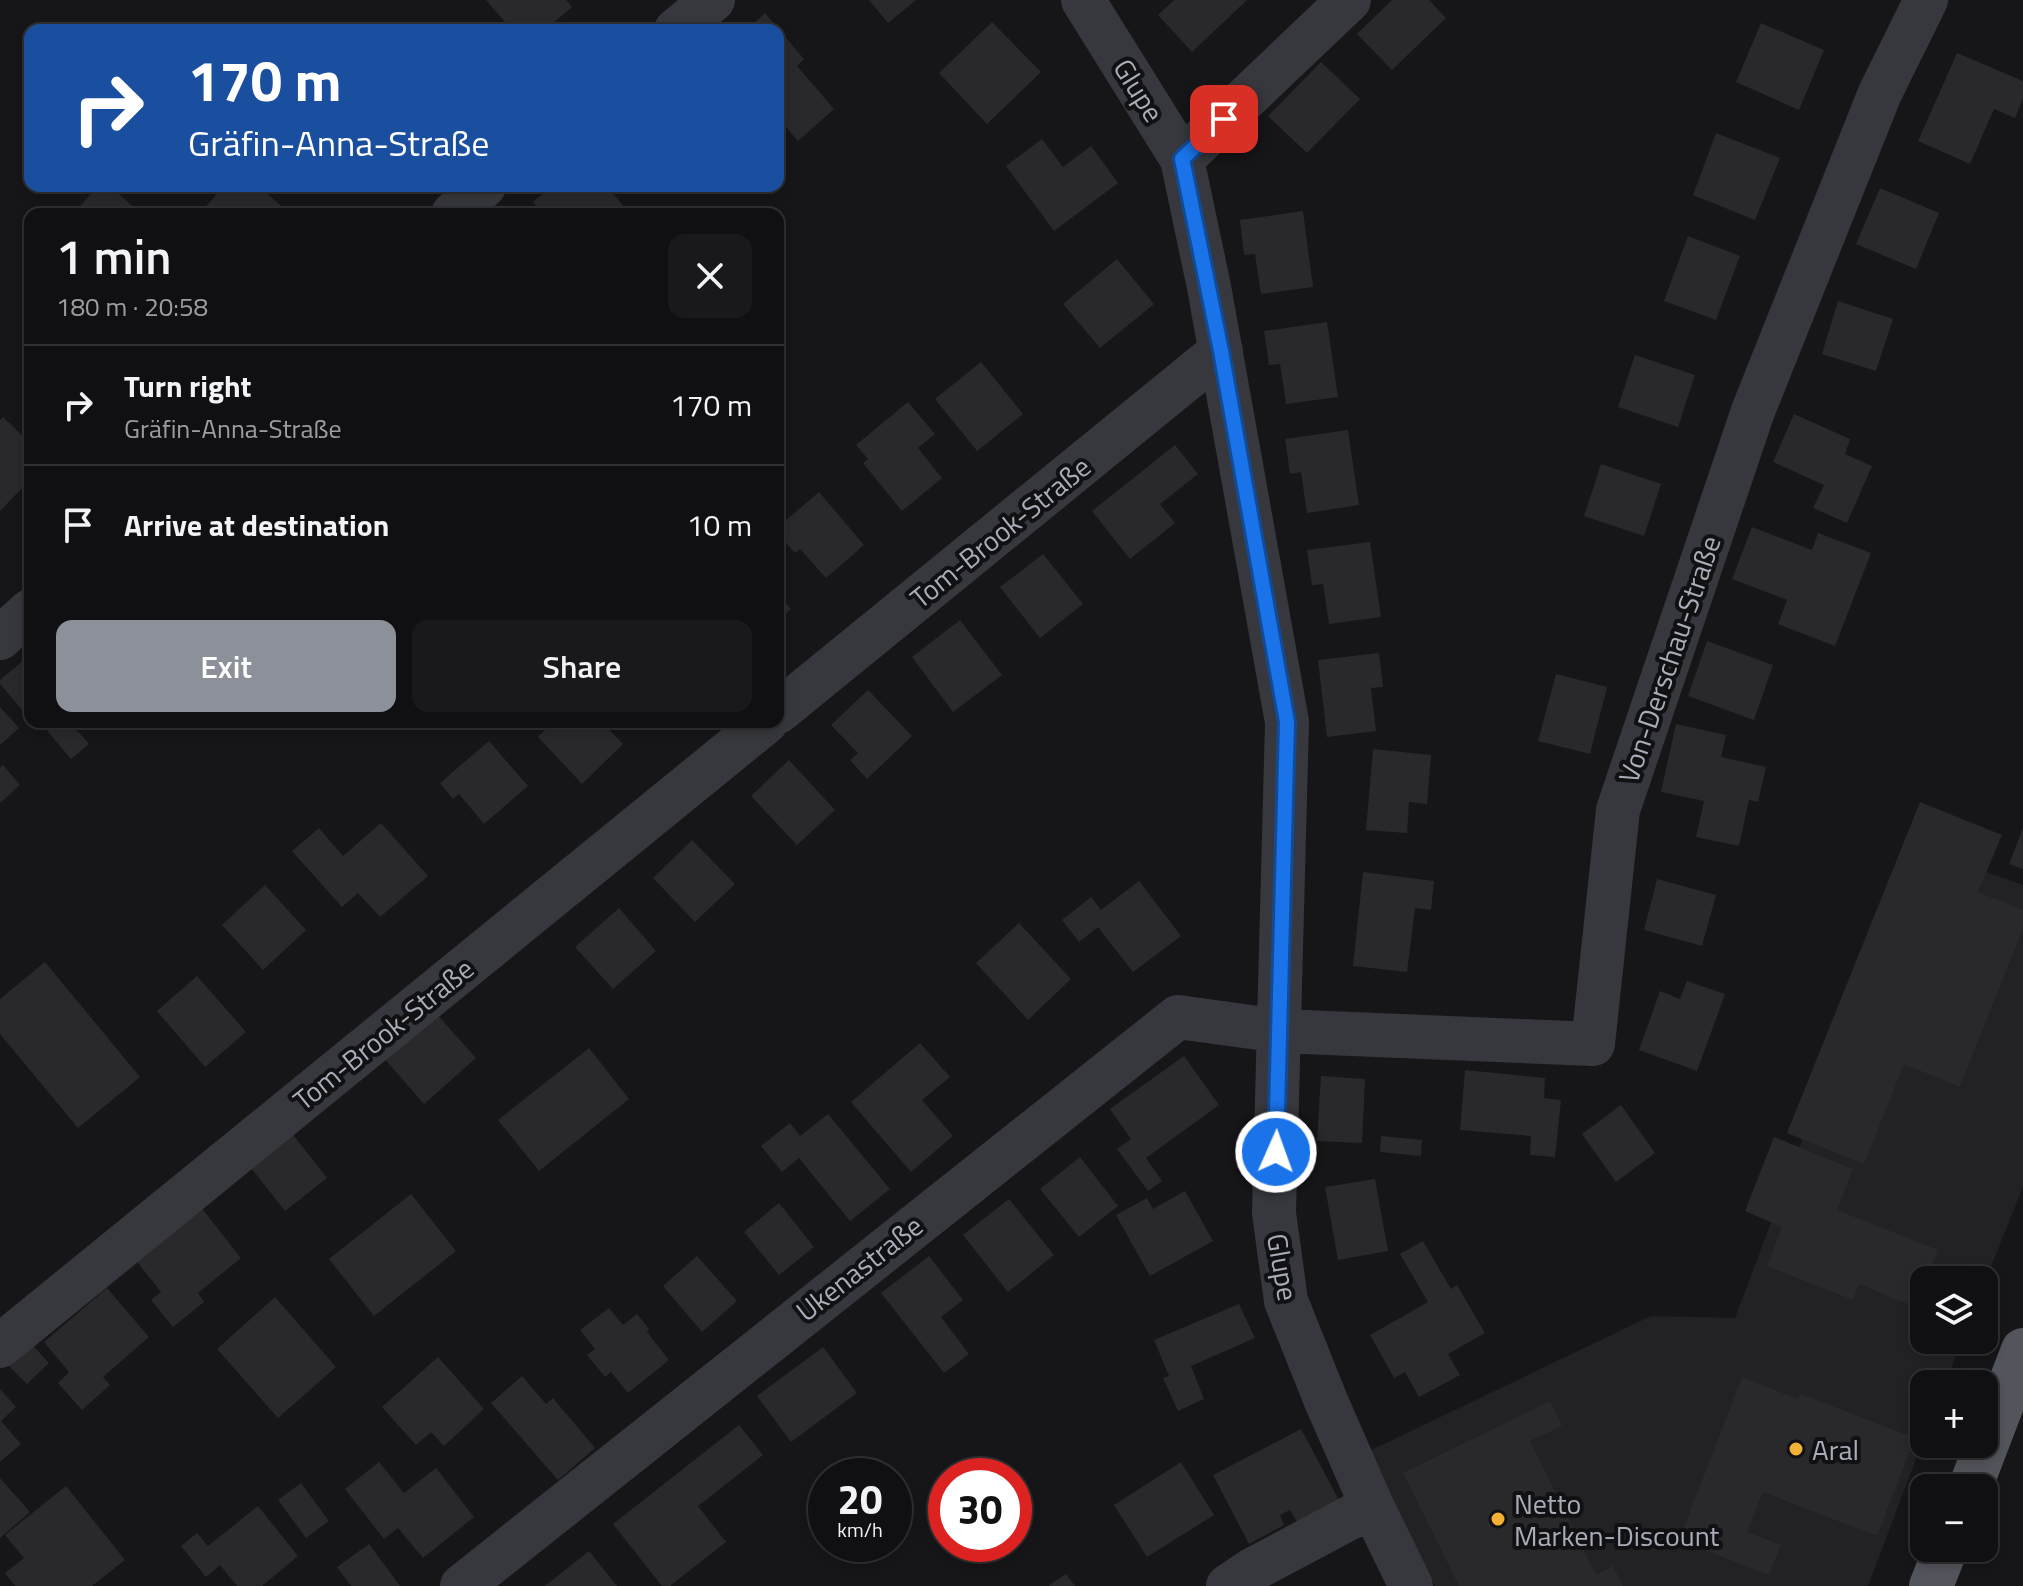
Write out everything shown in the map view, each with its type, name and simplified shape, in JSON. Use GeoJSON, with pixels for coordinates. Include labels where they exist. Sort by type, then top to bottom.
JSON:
{"type":"FeatureCollection","features":[{"type":"Feature","properties":{"kind":"main road"},"geometry":{"type":"LineString","coordinates":[[1975,1474],[2023,1350]]}},
{"type":"Feature","properties":{"kind":"main road"},"geometry":{"type":"LineString","coordinates":[[1931,1586],[1940,1562]]}},
{"type":"Feature","properties":{"kind":"street"},"geometry":{"type":"LineString","coordinates":[[683,24],[713,0]]}},
{"type":"Feature","properties":{"kind":"street","name":"Glupe"},"geometry":{"type":"LineString","coordinates":[[1083,0],[1182,159],[1221,351],[1287,722],[1274,1213],[1286,1301],[1372,1506],[1411,1586]]}},
{"type":"Feature","properties":{"kind":"street"},"geometry":{"type":"LineString","coordinates":[[1182,159],[1349,0]]}},
{"type":"Feature","properties":{"kind":"street","name":"Von-Derschau-Straße"},"geometry":{"type":"LineString","coordinates":[[1280,1031],[1593,1044],[1618,810],[1753,411],[1880,93],[1926,0]]}},
{"type":"Feature","properties":{"kind":"street"},"geometry":{"type":"LineString","coordinates":[[460,208],[477,192]]}},
{"type":"Feature","properties":{"kind":"street","name":"Tom-Brook-Straße"},"geometry":{"type":"LineString","coordinates":[[784,707],[1221,351]]}},
{"type":"Feature","properties":{"kind":"street"},"geometry":{"type":"LineString","coordinates":[[0,638],[24,616]]}},
{"type":"Feature","properties":{"kind":"street","name":"Tom-Brook-Straße"},"geometry":{"type":"LineString","coordinates":[[0,1346],[759,728]]}},
{"type":"Feature","properties":{"kind":"street","name":"Ukenastraße"},"geometry":{"type":"LineString","coordinates":[[462,1586],[1178,1017],[1280,1031]]}},
{"type":"Feature","properties":{"kind":"street"},"geometry":{"type":"LineString","coordinates":[[1228,1586],[1372,1506]]}},
{"type":"Feature","properties":{"kind":"shaded area"},"geometry":{"type":"Polygon","coordinates":[[[1913,846],[2023,885],[2023,1187],[1991,1266],[1910,1266],[1910,1354],[1957,1354],[1950,1370],[1910,1370],[1910,1458],[1916,1458],[1868,1586],[1435,1586],[1365,1453],[1651,1316],[1735,1318],[1913,846]]]}},
{"type":"Feature","properties":{"kind":"building"},"geometry":{"type":"Polygon","coordinates":[[[486,0],[566,0],[572,7],[552,24],[507,24],[486,0]]]}},
{"type":"Feature","properties":{"kind":"building"},"geometry":{"type":"Polygon","coordinates":[[[869,0],[916,0],[888,23],[869,0]]]}},
{"type":"Feature","properties":{"kind":"building"},"geometry":{"type":"Polygon","coordinates":[[[1174,0],[1247,0],[1192,52],[1158,15],[1174,0]]]}},
{"type":"Feature","properties":{"kind":"building"},"geometry":{"type":"Polygon","coordinates":[[[1392,0],[1429,0],[1446,18],[1392,70],[1357,34],[1392,0]]]}},
{"type":"Feature","properties":{"kind":"building"},"geometry":{"type":"Polygon","coordinates":[[[765,13],[774,24],[753,24],[765,13]]]}},
{"type":"Feature","properties":{"kind":"building"},"geometry":{"type":"Polygon","coordinates":[[[992,22],[1041,72],[987,124],[939,73],[992,22]]]}},
{"type":"Feature","properties":{"kind":"building"},"geometry":{"type":"Polygon","coordinates":[[[1761,23],[1824,50],[1799,110],[1736,82],[1761,23]]]}},
{"type":"Feature","properties":{"kind":"building"},"geometry":{"type":"Polygon","coordinates":[[[784,35],[804,59],[797,66],[834,109],[798,141],[784,125],[784,35]]]}},
{"type":"Feature","properties":{"kind":"building"},"geometry":{"type":"Polygon","coordinates":[[[1957,53],[2023,81],[2023,99],[2015,118],[1994,109],[1970,164],[1918,141],[1957,53]]]}},
{"type":"Feature","properties":{"kind":"building"},"geometry":{"type":"Polygon","coordinates":[[[1321,62],[1360,99],[1307,153],[1268,116],[1321,62]]]}},
{"type":"Feature","properties":{"kind":"building"},"geometry":{"type":"Polygon","coordinates":[[[1716,133],[1780,158],[1755,220],[1693,195],[1716,133]]]}},
{"type":"Feature","properties":{"kind":"building"},"geometry":{"type":"Polygon","coordinates":[[[1042,139],[1063,167],[1091,146],[1118,183],[1054,231],[1006,166],[1042,139]]]}},
{"type":"Feature","properties":{"kind":"building"},"geometry":{"type":"Polygon","coordinates":[[[1880,188],[1939,213],[1916,269],[1856,244],[1880,188]]]}},
{"type":"Feature","properties":{"kind":"building"},"geometry":{"type":"Polygon","coordinates":[[[93,192],[117,192],[134,208],[78,208],[93,192]]]}},
{"type":"Feature","properties":{"kind":"building"},"geometry":{"type":"Polygon","coordinates":[[[219,192],[266,192],[283,208],[204,208],[219,192]]]}},
{"type":"Feature","properties":{"kind":"building"},"geometry":{"type":"Polygon","coordinates":[[[545,192],[612,192],[625,208],[538,208],[533,202],[545,192]]]}},
{"type":"Feature","properties":{"kind":"building"},"geometry":{"type":"Polygon","coordinates":[[[1303,211],[1313,287],[1261,294],[1255,254],[1244,255],[1240,220],[1303,211]]]}},
{"type":"Feature","properties":{"kind":"building"},"geometry":{"type":"Polygon","coordinates":[[[1688,236],[1740,256],[1716,320],[1664,301],[1688,236]]]}},
{"type":"Feature","properties":{"kind":"building"},"geometry":{"type":"Polygon","coordinates":[[[1117,259],[1154,304],[1100,348],[1063,304],[1117,259]]]}},
{"type":"Feature","properties":{"kind":"building"},"geometry":{"type":"Polygon","coordinates":[[[1838,301],[1893,319],[1876,371],[1822,354],[1838,301]]]}},
{"type":"Feature","properties":{"kind":"building"},"geometry":{"type":"Polygon","coordinates":[[[1327,322],[1338,397],[1286,404],[1280,364],[1269,365],[1264,331],[1327,322]]]}},
{"type":"Feature","properties":{"kind":"building"},"geometry":{"type":"Polygon","coordinates":[[[1635,355],[1695,375],[1678,427],[1618,407],[1635,355]]]}},
{"type":"Feature","properties":{"kind":"building"},"geometry":{"type":"Polygon","coordinates":[[[981,362],[1023,414],[977,451],[935,399],[981,362]]]}},
{"type":"Feature","properties":{"kind":"building"},"geometry":{"type":"Polygon","coordinates":[[[908,402],[935,434],[918,448],[942,478],[902,511],[863,463],[868,459],[856,445],[908,402]]]}},
{"type":"Feature","properties":{"kind":"building"},"geometry":{"type":"Polygon","coordinates":[[[1794,414],[1850,439],[1845,454],[1872,466],[1847,523],[1813,508],[1824,485],[1773,462],[1794,414]]]}},
{"type":"Feature","properties":{"kind":"building"},"geometry":{"type":"Polygon","coordinates":[[[3,417],[24,437],[24,486],[0,511],[0,420],[3,417]]]}},
{"type":"Feature","properties":{"kind":"building"},"geometry":{"type":"Polygon","coordinates":[[[1348,430],[1359,505],[1307,513],[1301,472],[1290,474],[1285,439],[1348,430]]]}},
{"type":"Feature","properties":{"kind":"building"},"geometry":{"type":"Polygon","coordinates":[[[1175,445],[1198,474],[1160,504],[1175,523],[1130,559],[1092,511],[1175,445]]]}},
{"type":"Feature","properties":{"kind":"building"},"geometry":{"type":"Polygon","coordinates":[[[1601,464],[1661,484],[1644,536],[1584,516],[1601,464]]]}},
{"type":"Feature","properties":{"kind":"building"},"geometry":{"type":"Polygon","coordinates":[[[819,492],[864,545],[826,578],[800,549],[795,553],[784,541],[784,522],[819,492]]]}},
{"type":"Feature","properties":{"kind":"building"},"geometry":{"type":"Polygon","coordinates":[[[1752,527],[1812,550],[1818,533],[1871,553],[1835,646],[1778,624],[1787,600],[1732,579],[1752,527]]]}},
{"type":"Feature","properties":{"kind":"building"},"geometry":{"type":"Polygon","coordinates":[[[1370,542],[1381,617],[1329,624],[1323,584],[1312,585],[1307,550],[1370,542]]]}},
{"type":"Feature","properties":{"kind":"building"},"geometry":{"type":"Polygon","coordinates":[[[1043,554],[1083,604],[1040,638],[1000,587],[1043,554]]]}},
{"type":"Feature","properties":{"kind":"building"},"geometry":{"type":"Polygon","coordinates":[[[784,601],[791,609],[784,615],[784,601]]]}},
{"type":"Feature","properties":{"kind":"building"},"geometry":{"type":"Polygon","coordinates":[[[960,620],[1002,675],[953,712],[912,657],[960,620]]]}},
{"type":"Feature","properties":{"kind":"building"},"geometry":{"type":"Polygon","coordinates":[[[1707,641],[1773,665],[1754,720],[1688,696],[1707,641]]]}},
{"type":"Feature","properties":{"kind":"building"},"geometry":{"type":"Polygon","coordinates":[[[1379,653],[1383,687],[1371,688],[1376,731],[1327,737],[1318,660],[1379,653]]]}},
{"type":"Feature","properties":{"kind":"building"},"geometry":{"type":"Polygon","coordinates":[[[24,660],[24,712],[0,684],[0,680],[24,660]]]}},
{"type":"Feature","properties":{"kind":"building"},"geometry":{"type":"Polygon","coordinates":[[[1556,674],[1607,687],[1590,754],[1538,741],[1556,674]]]}},
{"type":"Feature","properties":{"kind":"building"},"geometry":{"type":"Polygon","coordinates":[[[868,690],[912,736],[867,779],[850,760],[858,753],[831,725],[868,690]]]}},
{"type":"Feature","properties":{"kind":"building"},"geometry":{"type":"Polygon","coordinates":[[[0,707],[19,728],[0,745],[0,707]]]}},
{"type":"Feature","properties":{"kind":"building"},"geometry":{"type":"Polygon","coordinates":[[[1676,724],[1726,735],[1721,757],[1766,767],[1758,802],[1749,800],[1739,846],[1696,837],[1704,801],[1661,792],[1676,724]]]}},
{"type":"Feature","properties":{"kind":"building"},"geometry":{"type":"Polygon","coordinates":[[[45,728],[75,728],[89,744],[71,759],[45,728]]]}},
{"type":"Feature","properties":{"kind":"building"},"geometry":{"type":"Polygon","coordinates":[[[547,728],[608,728],[623,744],[582,784],[538,737],[547,728]]]}},
{"type":"Feature","properties":{"kind":"building"},"geometry":{"type":"Polygon","coordinates":[[[489,741],[528,786],[484,824],[459,794],[453,799],[440,783],[489,741]]]}},
{"type":"Feature","properties":{"kind":"building"},"geometry":{"type":"Polygon","coordinates":[[[1373,749],[1431,755],[1427,804],[1409,802],[1407,833],[1366,830],[1373,749]]]}},
{"type":"Feature","properties":{"kind":"building"},"geometry":{"type":"Polygon","coordinates":[[[789,760],[835,810],[797,845],[751,796],[789,760]]]}},
{"type":"Feature","properties":{"kind":"building"},"geometry":{"type":"Polygon","coordinates":[[[3,765],[20,785],[0,803],[0,768],[3,765]]]}},
{"type":"Feature","properties":{"kind":"building"},"geometry":{"type":"Polygon","coordinates":[[[1920,802],[2002,835],[1978,892],[2023,910],[2023,929],[1960,1087],[1904,1064],[1864,1164],[1787,1133],[1920,802]]]}},
{"type":"Feature","properties":{"kind":"building"},"geometry":{"type":"Polygon","coordinates":[[[381,823],[428,876],[380,917],[358,893],[342,907],[292,851],[319,828],[343,856],[381,823]]]}},
{"type":"Feature","properties":{"kind":"building"},"geometry":{"type":"Polygon","coordinates":[[[2023,828],[2023,869],[2009,864],[2023,828]]]}},
{"type":"Feature","properties":{"kind":"building"},"geometry":{"type":"Polygon","coordinates":[[[692,840],[735,884],[695,922],[653,878],[692,840]]]}},
{"type":"Feature","properties":{"kind":"building"},"geometry":{"type":"Polygon","coordinates":[[[1363,872],[1434,881],[1431,910],[1415,908],[1407,972],[1353,966],[1363,872]]]}},
{"type":"Feature","properties":{"kind":"building"},"geometry":{"type":"Polygon","coordinates":[[[1657,879],[1716,895],[1702,946],[1644,930],[1657,879]]]}},
{"type":"Feature","properties":{"kind":"building"},"geometry":{"type":"Polygon","coordinates":[[[1139,881],[1181,936],[1133,972],[1098,927],[1079,942],[1062,920],[1091,897],[1101,910],[1139,881]]]}},
{"type":"Feature","properties":{"kind":"building"},"geometry":{"type":"Polygon","coordinates":[[[265,885],[306,930],[263,970],[222,925],[265,885]]]}},
{"type":"Feature","properties":{"kind":"building"},"geometry":{"type":"Polygon","coordinates":[[[619,908],[656,951],[613,989],[575,947],[619,908]]]}},
{"type":"Feature","properties":{"kind":"building"},"geometry":{"type":"Polygon","coordinates":[[[1019,923],[1071,979],[1028,1020],[976,963],[1019,923]]]}},
{"type":"Feature","properties":{"kind":"building"},"geometry":{"type":"Polygon","coordinates":[[[45,962],[140,1077],[78,1128],[0,1034],[0,999],[45,962]]]}},
{"type":"Feature","properties":{"kind":"building"},"geometry":{"type":"Polygon","coordinates":[[[197,976],[246,1032],[205,1067],[157,1011],[197,976]]]}},
{"type":"Feature","properties":{"kind":"building"},"geometry":{"type":"Polygon","coordinates":[[[1687,981],[1725,994],[1697,1071],[1639,1050],[1660,991],[1680,999],[1687,981]]]}},
{"type":"Feature","properties":{"kind":"building"},"geometry":{"type":"Polygon","coordinates":[[[434,1011],[476,1058],[424,1104],[383,1057],[434,1011]]]}},
{"type":"Feature","properties":{"kind":"building"},"geometry":{"type":"Polygon","coordinates":[[[920,1043],[950,1077],[922,1100],[953,1136],[911,1172],[851,1102],[920,1043]]]}},
{"type":"Feature","properties":{"kind":"building"},"geometry":{"type":"Polygon","coordinates":[[[589,1048],[629,1099],[539,1171],[498,1120],[589,1048]]]}},
{"type":"Feature","properties":{"kind":"building"},"geometry":{"type":"Polygon","coordinates":[[[1184,1056],[1219,1105],[1146,1158],[1162,1181],[1148,1191],[1117,1149],[1131,1139],[1110,1109],[1184,1056]]]}},
{"type":"Feature","properties":{"kind":"building"},"geometry":{"type":"Polygon","coordinates":[[[1465,1070],[1545,1078],[1544,1098],[1561,1100],[1555,1157],[1530,1155],[1531,1136],[1460,1130],[1465,1070]]]}},
{"type":"Feature","properties":{"kind":"building"},"geometry":{"type":"Polygon","coordinates":[[[1321,1076],[1365,1079],[1362,1143],[1317,1141],[1321,1076]]]}},
{"type":"Feature","properties":{"kind":"building"},"geometry":{"type":"Polygon","coordinates":[[[1621,1105],[1655,1153],[1616,1182],[1582,1134],[1621,1105]]]}},
{"type":"Feature","properties":{"kind":"building"},"geometry":{"type":"Polygon","coordinates":[[[828,1114],[890,1189],[850,1221],[799,1158],[782,1172],[761,1146],[790,1123],[800,1136],[828,1114]]]}},
{"type":"Feature","properties":{"kind":"building"},"geometry":{"type":"Polygon","coordinates":[[[290,1131],[327,1178],[285,1211],[248,1164],[290,1131]]]}},
{"type":"Feature","properties":{"kind":"building"},"geometry":{"type":"Polygon","coordinates":[[[1381,1136],[1422,1140],[1421,1156],[1380,1152],[1381,1136]]]}},
{"type":"Feature","properties":{"kind":"building"},"geometry":{"type":"Polygon","coordinates":[[[1774,1137],[1853,1169],[1837,1210],[1938,1250],[1932,1266],[1910,1266],[1910,1305],[1859,1284],[1853,1300],[1767,1266],[1782,1227],[1745,1211],[1774,1137]]]}},
{"type":"Feature","properties":{"kind":"building"},"geometry":{"type":"Polygon","coordinates":[[[1080,1157],[1118,1206],[1079,1237],[1040,1189],[1080,1157]]]}},
{"type":"Feature","properties":{"kind":"building"},"geometry":{"type":"Polygon","coordinates":[[[1375,1179],[1388,1251],[1338,1260],[1325,1187],[1375,1179]]]}},
{"type":"Feature","properties":{"kind":"building"},"geometry":{"type":"Polygon","coordinates":[[[1185,1191],[1213,1241],[1150,1276],[1116,1215],[1147,1198],[1153,1209],[1185,1191]]]}},
{"type":"Feature","properties":{"kind":"building"},"geometry":{"type":"Polygon","coordinates":[[[411,1194],[456,1251],[374,1316],[329,1259],[411,1194]]]}},
{"type":"Feature","properties":{"kind":"building"},"geometry":{"type":"Polygon","coordinates":[[[1009,1199],[1054,1255],[1008,1292],[963,1235],[1009,1199]]]}},
{"type":"Feature","properties":{"kind":"building"},"geometry":{"type":"Polygon","coordinates":[[[779,1203],[814,1247],[779,1275],[744,1232],[779,1203]]]}},
{"type":"Feature","properties":{"kind":"building"},"geometry":{"type":"Polygon","coordinates":[[[200,1206],[241,1258],[198,1293],[204,1302],[173,1327],[151,1300],[161,1292],[134,1258],[200,1206]]]}},
{"type":"Feature","properties":{"kind":"building"},"geometry":{"type":"Polygon","coordinates":[[[1423,1241],[1451,1289],[1457,1285],[1485,1333],[1448,1354],[1460,1375],[1419,1397],[1405,1372],[1394,1378],[1370,1335],[1428,1302],[1400,1254],[1423,1241]]]}},
{"type":"Feature","properties":{"kind":"building"},"geometry":{"type":"Polygon","coordinates":[[[697,1256],[737,1301],[702,1332],[663,1286],[697,1256]]]}},
{"type":"Feature","properties":{"kind":"building"},"geometry":{"type":"Polygon","coordinates":[[[929,1256],[963,1300],[941,1317],[969,1354],[944,1373],[881,1293],[929,1256]]]}},
{"type":"Feature","properties":{"kind":"building"},"geometry":{"type":"Polygon","coordinates":[[[107,1288],[149,1337],[103,1377],[110,1385],[82,1410],[58,1383],[69,1372],[44,1342],[107,1288]]]}},
{"type":"Feature","properties":{"kind":"building"},"geometry":{"type":"Polygon","coordinates":[[[275,1297],[336,1367],[278,1418],[217,1349],[275,1297]]]}},
{"type":"Feature","properties":{"kind":"building"},"geometry":{"type":"Polygon","coordinates":[[[1239,1304],[1255,1338],[1191,1366],[1204,1399],[1178,1411],[1163,1378],[1169,1376],[1154,1340],[1239,1304]]]}},
{"type":"Feature","properties":{"kind":"building"},"geometry":{"type":"Polygon","coordinates":[[[609,1308],[623,1325],[637,1314],[669,1360],[628,1393],[611,1372],[605,1377],[587,1355],[595,1349],[580,1330],[609,1308]]]}},
{"type":"Feature","properties":{"kind":"building"},"geometry":{"type":"Polygon","coordinates":[[[27,1339],[49,1363],[27,1384],[4,1361],[27,1339]]]}},
{"type":"Feature","properties":{"kind":"building"},"geometry":{"type":"Polygon","coordinates":[[[823,1347],[857,1393],[791,1442],[757,1396],[823,1347]]]}},
{"type":"Feature","properties":{"kind":"building"},"geometry":{"type":"Polygon","coordinates":[[[438,1357],[484,1409],[444,1446],[431,1432],[416,1445],[382,1407],[438,1357]]]}},
{"type":"Feature","properties":{"kind":"building"},"geometry":{"type":"Polygon","coordinates":[[[522,1376],[546,1404],[553,1398],[595,1448],[558,1480],[491,1403],[522,1376]]]}},
{"type":"Feature","properties":{"kind":"building"},"geometry":{"type":"Polygon","coordinates":[[[1742,1377],[1798,1399],[1801,1394],[1910,1436],[1910,1451],[1877,1536],[1763,1492],[1747,1532],[1781,1545],[1769,1575],[1679,1540],[1742,1377]]]}},
{"type":"Feature","properties":{"kind":"building"},"geometry":{"type":"Polygon","coordinates":[[[0,1389],[16,1407],[1,1421],[21,1444],[0,1462],[0,1389]]]}},
{"type":"Feature","properties":{"kind":"building","name":"Netto Marken-Discount"},"geometry":{"type":"Polygon","coordinates":[[[1550,1401],[1562,1426],[1530,1441],[1596,1575],[1613,1566],[1623,1586],[1459,1586],[1403,1473],[1550,1401]]]}},
{"type":"Feature","properties":{"kind":"building"},"geometry":{"type":"Polygon","coordinates":[[[739,1425],[763,1455],[698,1506],[726,1542],[670,1586],[662,1586],[613,1524],[739,1425]]]}},
{"type":"Feature","properties":{"kind":"building"},"geometry":{"type":"Polygon","coordinates":[[[1301,1429],[1339,1500],[1297,1522],[1290,1510],[1280,1515],[1284,1525],[1249,1544],[1213,1475],[1301,1429]]]}},
{"type":"Feature","properties":{"kind":"building"},"geometry":{"type":"Polygon","coordinates":[[[379,1462],[404,1493],[436,1468],[474,1517],[423,1558],[398,1528],[384,1539],[345,1489],[379,1462]]]}},
{"type":"Feature","properties":{"kind":"building"},"geometry":{"type":"Polygon","coordinates":[[[1181,1462],[1214,1515],[1147,1557],[1114,1505],[1181,1462]]]}},
{"type":"Feature","properties":{"kind":"building"},"geometry":{"type":"Polygon","coordinates":[[[0,1478],[30,1512],[0,1538],[0,1478]]]}},
{"type":"Feature","properties":{"kind":"building"},"geometry":{"type":"Polygon","coordinates":[[[301,1483],[329,1521],[306,1538],[278,1500],[301,1483]]]}},
{"type":"Feature","properties":{"kind":"building"},"geometry":{"type":"Polygon","coordinates":[[[66,1486],[125,1560],[92,1586],[15,1586],[5,1573],[24,1558],[5,1535],[66,1486]]]}},
{"type":"Feature","properties":{"kind":"building"},"geometry":{"type":"Polygon","coordinates":[[[258,1506],[298,1556],[262,1586],[237,1586],[220,1565],[206,1577],[181,1546],[197,1533],[208,1546],[258,1506]]]}},
{"type":"Feature","properties":{"kind":"building"},"geometry":{"type":"Polygon","coordinates":[[[369,1544],[400,1586],[351,1586],[337,1567],[369,1544]]]}},
{"type":"Feature","properties":{"kind":"building"},"geometry":{"type":"Polygon","coordinates":[[[589,1551],[617,1586],[545,1586],[589,1551]]]}},
{"type":"Feature","properties":{"kind":"building"},"geometry":{"type":"Polygon","coordinates":[[[1066,1574],[1075,1586],[1048,1586],[1066,1574]]]}},
{"type":"Feature","properties":{"kind":"place","name":"Aral"},"geometry":{"type":"Point","coordinates":[1796,1449]}},
{"type":"Feature","properties":{"kind":"place","name":"Netto Marken-Discount"},"geometry":{"type":"Point","coordinates":[1498,1519]}},
{"type":"Feature","properties":{"kind":"route"},"geometry":{"type":"LineString","coordinates":[[1224,119],[1182,159],[1221,351],[1287,722],[1276,1152]]}}]}
